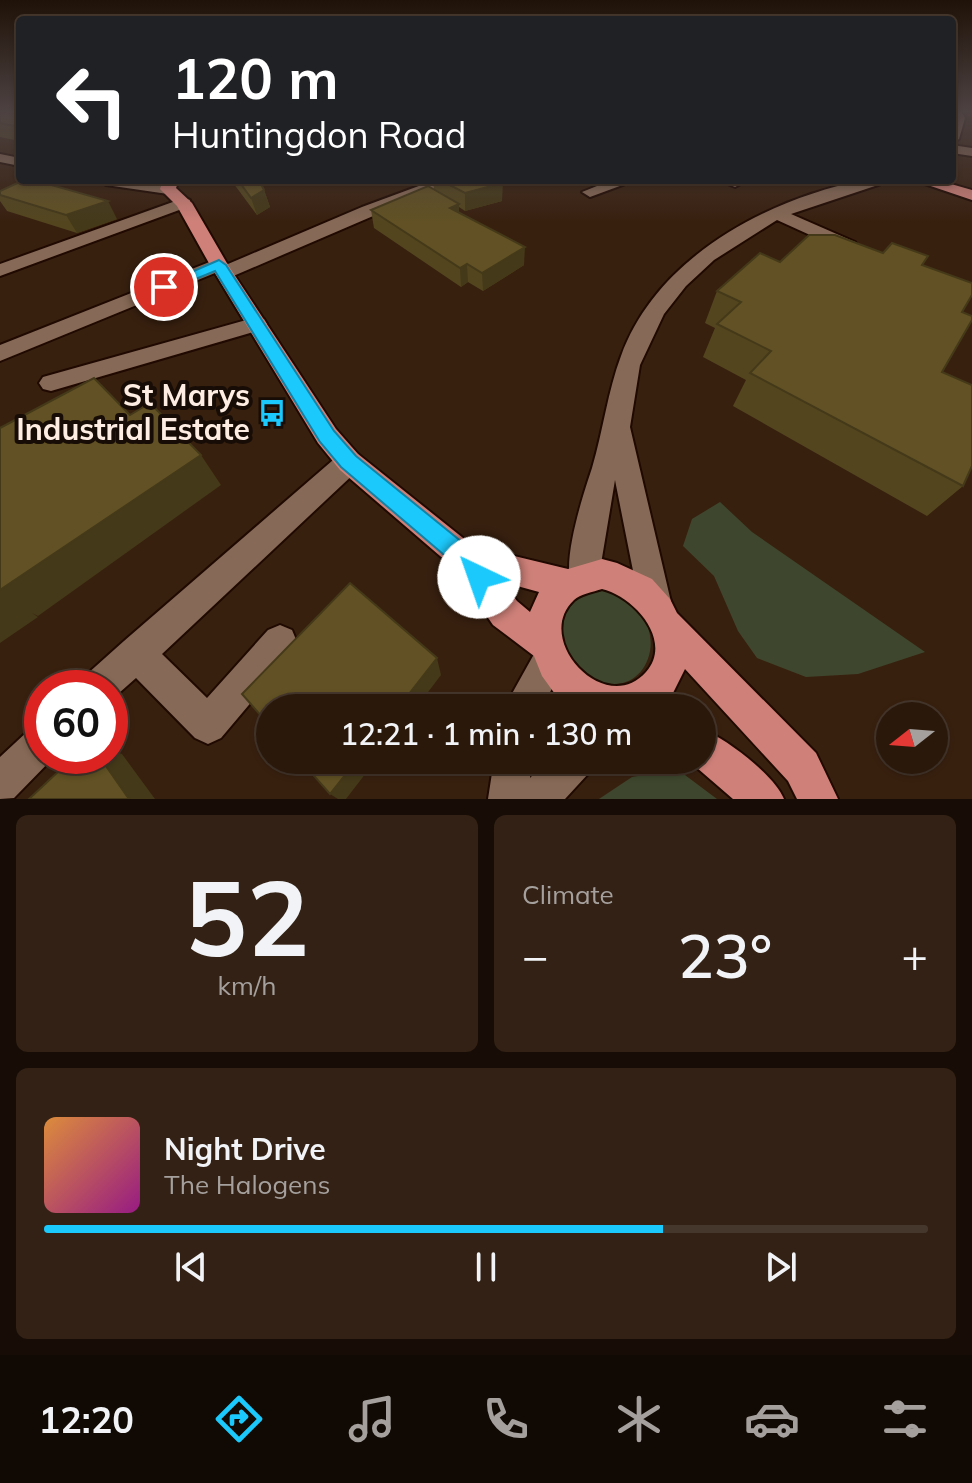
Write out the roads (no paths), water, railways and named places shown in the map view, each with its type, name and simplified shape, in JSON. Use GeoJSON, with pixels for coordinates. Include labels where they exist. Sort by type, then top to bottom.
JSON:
{"type":"FeatureCollection","features":[{"type":"Feature","properties":{"kind":"main road"},"geometry":{"type":"LineString","coordinates":[[936,184],[972,194]]}},
{"type":"Feature","properties":{"kind":"main road"},"geometry":{"type":"LineString","coordinates":[[175,191],[327,436],[349,462],[465,558],[505,613],[547,651],[562,679],[579,694]]}},
{"type":"Feature","properties":{"kind":"main road"},"geometry":{"type":"LineString","coordinates":[[465,558],[574,580],[602,574],[622,579],[640,590],[802,767],[818,799]]}},
{"type":"Feature","properties":{"kind":"main road"},"geometry":{"type":"LineString","coordinates":[[547,651],[547,608],[554,595],[574,580]]}},
{"type":"Feature","properties":{"kind":"main road"},"geometry":{"type":"LineString","coordinates":[[648,694],[659,685],[668,668],[671,647],[661,616]]}},
{"type":"Feature","properties":{"kind":"main road"},"geometry":{"type":"LineString","coordinates":[[716,760],[764,799]]}},
{"type":"Feature","properties":{"kind":"street"},"geometry":{"type":"LineString","coordinates":[[131,184],[175,191]]}},
{"type":"Feature","properties":{"kind":"street"},"geometry":{"type":"LineString","coordinates":[[0,353],[438,184]]}},
{"type":"Feature","properties":{"kind":"street"},"geometry":{"type":"LineString","coordinates":[[590,192],[615,184]]}},
{"type":"Feature","properties":{"kind":"street"},"geometry":{"type":"LineString","coordinates":[[574,580],[617,426],[623,386],[636,344],[665,298],[689,271],[721,245],[778,214],[850,184]]}},
{"type":"Feature","properties":{"kind":"street"},"geometry":{"type":"LineString","coordinates":[[0,270],[175,191]]}},
{"type":"Feature","properties":{"kind":"street"},"geometry":{"type":"LineString","coordinates":[[778,214],[871,255]]}},
{"type":"Feature","properties":{"kind":"street"},"geometry":{"type":"LineString","coordinates":[[51,383],[257,324]]}},
{"type":"Feature","properties":{"kind":"street"},"geometry":{"type":"LineString","coordinates":[[617,426],[661,616]]}},
{"type":"Feature","properties":{"kind":"street"},"geometry":{"type":"LineString","coordinates":[[118,670],[349,462]]}},
{"type":"Feature","properties":{"kind":"street"},"geometry":{"type":"LineString","coordinates":[[136,653],[208,725],[280,642]]}},
{"type":"Feature","properties":{"kind":"street"},"geometry":{"type":"LineString","coordinates":[[528,694],[547,651]]}},
{"type":"Feature","properties":{"kind":"street"},"geometry":{"type":"LineString","coordinates":[[0,784],[24,761]]}},
{"type":"Feature","properties":{"kind":"street"},"geometry":{"type":"LineString","coordinates":[[508,799],[511,774]]}},
{"type":"Feature","properties":{"kind":"street"},"geometry":{"type":"LineString","coordinates":[[538,799],[561,774]]}},
{"type":"Feature","properties":{"kind":"place","name":"St Marys Industrial Estate"},"geometry":{"type":"Point","coordinates":[272,413]}}]}
